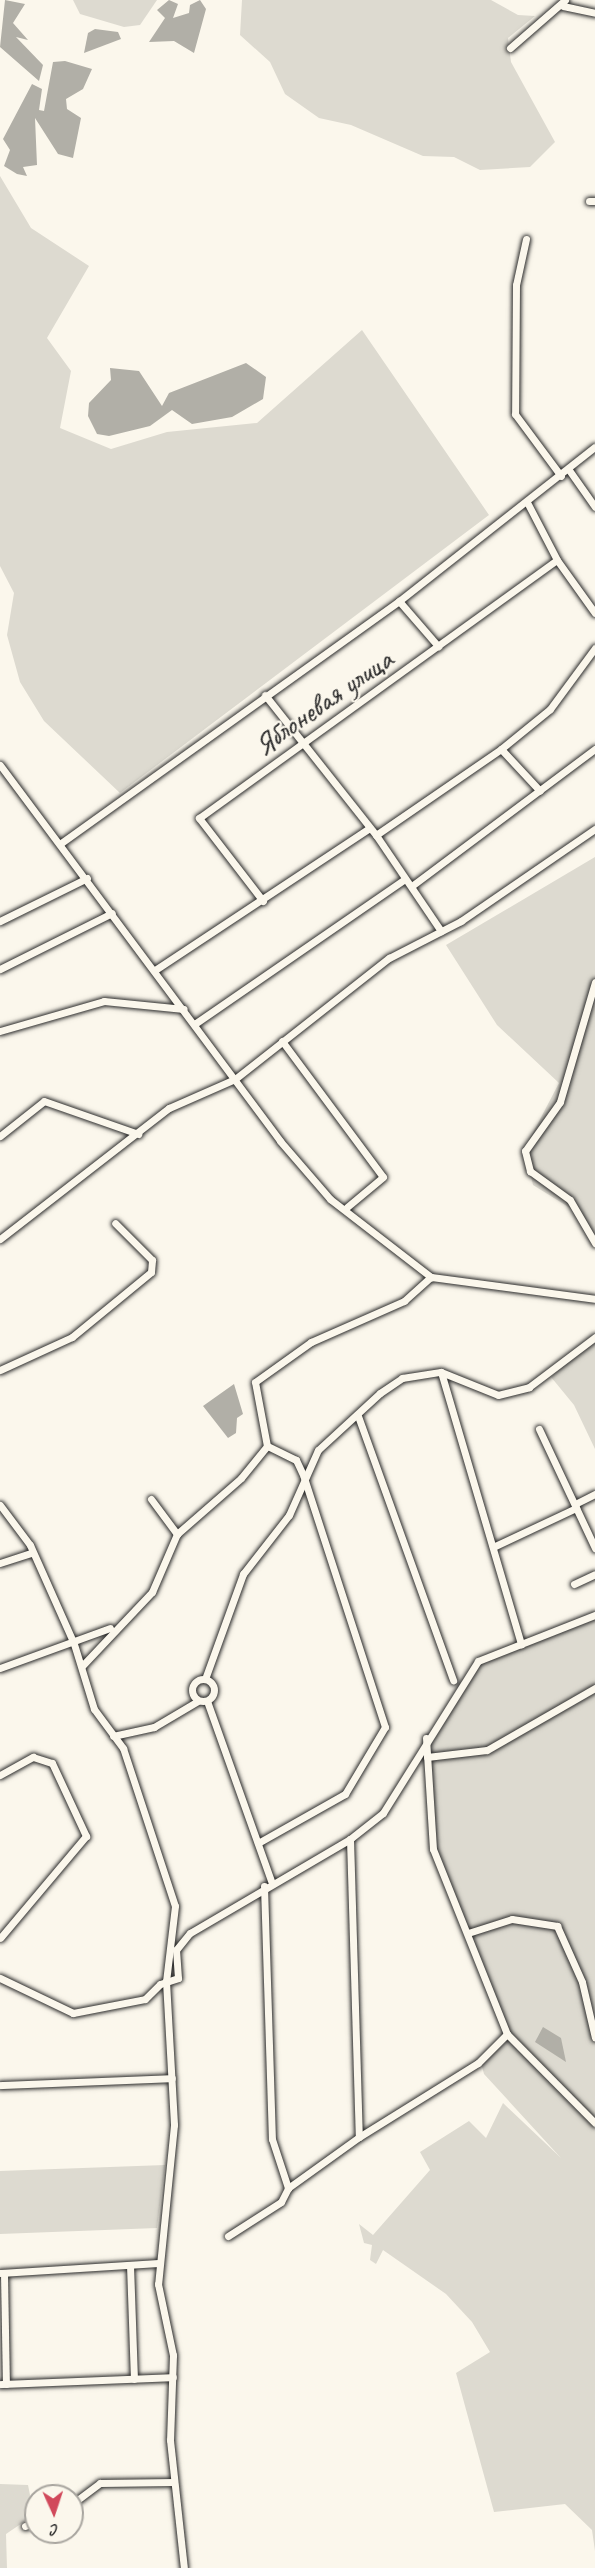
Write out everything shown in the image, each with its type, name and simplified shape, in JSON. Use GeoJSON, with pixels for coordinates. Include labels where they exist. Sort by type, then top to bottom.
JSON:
{"type":"FeatureCollection","features":[{"type":"Feature","properties":{"kind":"street"},"geometry":{"type":"LineString","coordinates":[[510,48],[519,35],[564,3],[595,13]]}},
{"type":"Feature","properties":{"kind":"street"},"geometry":{"type":"LineString","coordinates":[[526,239],[516,285],[515,414],[561,476]]}},
{"type":"Feature","properties":{"kind":"street"},"geometry":{"type":"LineString","coordinates":[[61,843],[399,601],[528,504],[595,447]]}},
{"type":"Feature","properties":{"kind":"street"},"geometry":{"type":"LineString","coordinates":[[569,470],[595,507]]}},
{"type":"Feature","properties":{"kind":"street"},"geometry":{"type":"LineString","coordinates":[[528,504],[557,560],[595,613]]}},
{"type":"Feature","properties":{"kind":"street","name":"Яблоневая улица"},"geometry":{"type":"LineString","coordinates":[[262,901],[198,818],[303,739],[557,560]]}},
{"type":"Feature","properties":{"kind":"street"},"geometry":{"type":"LineString","coordinates":[[399,601],[438,646]]}},
{"type":"Feature","properties":{"kind":"street"},"geometry":{"type":"LineString","coordinates":[[376,835],[501,749],[550,709],[595,648]]}},
{"type":"Feature","properties":{"kind":"street"},"geometry":{"type":"LineString","coordinates":[[265,695],[303,739],[368,830],[376,835],[405,879],[413,885],[441,931]]}},
{"type":"Feature","properties":{"kind":"street"},"geometry":{"type":"LineString","coordinates":[[501,749],[540,791]]}},
{"type":"Feature","properties":{"kind":"street"},"geometry":{"type":"LineString","coordinates":[[413,885],[595,749]]}},
{"type":"Feature","properties":{"kind":"street"},"geometry":{"type":"LineString","coordinates":[[0,765],[196,1023],[307,1175],[431,1277],[595,1299]]}},
{"type":"Feature","properties":{"kind":"street"},"geometry":{"type":"LineString","coordinates":[[0,1239],[170,1108],[235,1079],[389,958],[441,931],[595,829]]}},
{"type":"Feature","properties":{"kind":"street"},"geometry":{"type":"LineString","coordinates":[[155,970],[368,830]]}},
{"type":"Feature","properties":{"kind":"street"},"geometry":{"type":"LineString","coordinates":[[0,921],[87,878]]}},
{"type":"Feature","properties":{"kind":"street"},"geometry":{"type":"LineString","coordinates":[[196,1023],[405,879]]}},
{"type":"Feature","properties":{"kind":"street"},"geometry":{"type":"LineString","coordinates":[[0,969],[112,912]]}},
{"type":"Feature","properties":{"kind":"street"},"geometry":{"type":"LineString","coordinates":[[595,982],[560,1102],[525,1151],[530,1171],[570,1200],[595,1243]]}},
{"type":"Feature","properties":{"kind":"street"},"geometry":{"type":"LineString","coordinates":[[0,1031],[104,1001],[184,1009]]}},
{"type":"Feature","properties":{"kind":"street"},"geometry":{"type":"LineString","coordinates":[[282,1041],[383,1177],[347,1207]]}},
{"type":"Feature","properties":{"kind":"street"},"geometry":{"type":"LineString","coordinates":[[0,1136],[44,1101],[138,1134]]}},
{"type":"Feature","properties":{"kind":"street"},"geometry":{"type":"LineString","coordinates":[[0,1370],[72,1337],[151,1272],[152,1260],[115,1223]]}},
{"type":"Feature","properties":{"kind":"street"},"geometry":{"type":"LineString","coordinates":[[267,1446],[255,1382],[310,1342],[404,1301],[431,1277]]}},
{"type":"Feature","properties":{"kind":"street"},"geometry":{"type":"LineString","coordinates":[[198,1701],[191,1688],[205,1679],[243,1574],[288,1515],[318,1450],[402,1378],[441,1372],[498,1395],[529,1387],[595,1337]]}},
{"type":"Feature","properties":{"kind":"street"},"geometry":{"type":"LineString","coordinates":[[441,1372],[521,1644]]}},
{"type":"Feature","properties":{"kind":"street"},"geometry":{"type":"LineString","coordinates":[[357,1416],[453,1680]]}},
{"type":"Feature","properties":{"kind":"street"},"geometry":{"type":"LineString","coordinates":[[539,1429],[595,1548]]}},
{"type":"Feature","properties":{"kind":"street"},"geometry":{"type":"LineString","coordinates":[[258,1843],[345,1794],[385,1727],[304,1478],[296,1460],[267,1446]]}},
{"type":"Feature","properties":{"kind":"street"},"geometry":{"type":"LineString","coordinates":[[82,1666],[122,1620],[152,1592],[177,1534],[267,1446]]}},
{"type":"Feature","properties":{"kind":"street"},"geometry":{"type":"LineString","coordinates":[[493,1547],[595,1494]]}},
{"type":"Feature","properties":{"kind":"street"},"geometry":{"type":"LineString","coordinates":[[151,1499],[177,1534]]}},
{"type":"Feature","properties":{"kind":"street"},"geometry":{"type":"LineString","coordinates":[[0,1505],[30,1553],[74,1644],[94,1709],[113,1736],[142,1796],[175,1906],[166,1982],[174,2125],[159,2263],[173,2377],[174,2482],[184,2568]]}},
{"type":"Feature","properties":{"kind":"street"},"geometry":{"type":"LineString","coordinates":[[0,1563],[30,1553]]}},
{"type":"Feature","properties":{"kind":"street"},"geometry":{"type":"LineString","coordinates":[[574,1584],[595,1575]]}},
{"type":"Feature","properties":{"kind":"street"},"geometry":{"type":"LineString","coordinates":[[0,1978],[73,2013],[146,1999],[166,1982],[178,1978],[180,1941],[272,1881],[350,1839],[383,1813],[426,1738],[478,1661],[595,1615]]}},
{"type":"Feature","properties":{"kind":"street"},"geometry":{"type":"LineString","coordinates":[[0,1668],[74,1644],[122,1620]]}},
{"type":"Feature","properties":{"kind":"street"},"geometry":{"type":"LineString","coordinates":[[205,1679],[214,1689],[207,1701]]}},
{"type":"Feature","properties":{"kind":"street"},"geometry":{"type":"LineString","coordinates":[[427,1757],[487,1750],[595,1688]]}},
{"type":"Feature","properties":{"kind":"street"},"geometry":{"type":"LineString","coordinates":[[113,1736],[154,1727],[198,1701],[207,1701]]}},
{"type":"Feature","properties":{"kind":"street"},"geometry":{"type":"LineString","coordinates":[[207,1701],[272,1881]]}},
{"type":"Feature","properties":{"kind":"street"},"geometry":{"type":"LineString","coordinates":[[426,1738],[432,1850],[468,1933],[507,2034],[595,2123]]}},
{"type":"Feature","properties":{"kind":"street"},"geometry":{"type":"LineString","coordinates":[[0,1775],[33,1757],[52,1763],[86,1836],[0,1938]]}},
{"type":"Feature","properties":{"kind":"street"},"geometry":{"type":"LineString","coordinates":[[350,1839],[359,2137]]}},
{"type":"Feature","properties":{"kind":"street"},"geometry":{"type":"LineString","coordinates":[[264,1886],[272,2139],[288,2188]]}},
{"type":"Feature","properties":{"kind":"street"},"geometry":{"type":"LineString","coordinates":[[468,1933],[512,1919],[557,1926],[582,1982],[595,2038]]}},
{"type":"Feature","properties":{"kind":"street"},"geometry":{"type":"LineString","coordinates":[[228,2236],[280,2202],[288,2188],[359,2137],[478,2063],[507,2034]]}},
{"type":"Feature","properties":{"kind":"street"},"geometry":{"type":"LineString","coordinates":[[0,2085],[172,2078]]}},
{"type":"Feature","properties":{"kind":"street"},"geometry":{"type":"LineString","coordinates":[[159,2263],[2,2273],[3,2384],[173,2377]]}},
{"type":"Feature","properties":{"kind":"street"},"geometry":{"type":"LineString","coordinates":[[129,2265],[134,2379]]}},
{"type":"Feature","properties":{"kind":"street"},"geometry":{"type":"LineString","coordinates":[[84,2495],[100,2483],[174,2482]]}},
{"type":"Feature","properties":{"kind":"shaded area"},"geometry":{"type":"Polygon","coordinates":[[[5,0],[25,4],[13,23],[28,40],[16,37],[43,65],[39,81],[0,47],[5,0]]]}},
{"type":"Feature","properties":{"kind":"shaded area"},"geometry":{"type":"Polygon","coordinates":[[[73,0],[157,0],[140,25],[124,27],[80,14],[73,0]]]}},
{"type":"Feature","properties":{"kind":"shaded area"},"geometry":{"type":"Polygon","coordinates":[[[169,0],[178,4],[173,18],[189,13],[190,5],[200,0],[206,9],[194,53],[174,41],[149,42],[165,18],[157,10],[169,0]]]}},
{"type":"Feature","properties":{"kind":"shaded area"},"geometry":{"type":"Polygon","coordinates":[[[242,0],[491,0],[518,15],[535,16],[508,38],[511,62],[555,142],[530,167],[480,170],[454,157],[423,156],[351,125],[319,118],[285,94],[270,62],[240,35],[242,0]]]}},
{"type":"Feature","properties":{"kind":"shaded area"},"geometry":{"type":"Polygon","coordinates":[[[95,29],[118,32],[121,39],[84,53],[88,33],[95,29]]]}},
{"type":"Feature","properties":{"kind":"shaded area"},"geometry":{"type":"Polygon","coordinates":[[[65,61],[92,69],[83,89],[66,99],[67,109],[81,118],[73,158],[58,154],[35,118],[37,165],[23,167],[27,176],[17,174],[4,166],[10,150],[3,139],[32,84],[42,89],[39,110],[44,111],[53,62],[65,61]]]}},
{"type":"Feature","properties":{"kind":"shaded area"},"geometry":{"type":"Polygon","coordinates":[[[0,176],[31,228],[89,266],[47,338],[71,371],[60,428],[111,449],[167,432],[257,423],[362,330],[489,515],[120,793],[44,721],[20,682],[7,635],[14,593],[0,566],[0,176]]]}},
{"type":"Feature","properties":{"kind":"shaded area"},"geometry":{"type":"Polygon","coordinates":[[[246,363],[266,377],[263,399],[232,417],[192,424],[172,410],[150,426],[109,436],[97,434],[88,416],[89,403],[111,380],[110,368],[139,371],[162,406],[169,393],[246,363]]]}},
{"type":"Feature","properties":{"kind":"shaded area"},"geometry":{"type":"Polygon","coordinates":[[[595,857],[595,1244],[583,1216],[533,1185],[525,1148],[559,1083],[497,1025],[446,945],[595,857]]]}},
{"type":"Feature","properties":{"kind":"shaded area"},"geometry":{"type":"Polygon","coordinates":[[[595,1339],[595,1449],[574,1405],[551,1377],[595,1339]]]}},
{"type":"Feature","properties":{"kind":"shaded area"},"geometry":{"type":"Polygon","coordinates":[[[234,1384],[243,1414],[237,1418],[236,1433],[228,1438],[203,1406],[234,1384]]]}},
{"type":"Feature","properties":{"kind":"shaded area"},"geometry":{"type":"Polygon","coordinates":[[[595,1617],[595,2551],[592,2530],[565,2504],[494,2512],[456,2373],[490,2352],[472,2322],[446,2294],[383,2250],[376,2264],[370,2260],[372,2245],[364,2243],[359,2224],[373,2235],[430,2170],[420,2152],[469,2121],[486,2138],[503,2103],[561,2158],[484,2074],[481,2063],[508,2041],[433,1851],[429,1743],[478,1665],[595,1617]]]}},
{"type":"Feature","properties":{"kind":"shaded area"},"geometry":{"type":"Polygon","coordinates":[[[543,2027],[561,2038],[566,2062],[535,2042],[543,2027]]]}},
{"type":"Feature","properties":{"kind":"shaded area"},"geometry":{"type":"Polygon","coordinates":[[[165,2165],[157,2228],[0,2234],[0,2171],[165,2165]]]}},
{"type":"Feature","properties":{"kind":"shaded area"},"geometry":{"type":"Polygon","coordinates":[[[0,2484],[24,2485],[24,2522],[6,2534],[7,2568],[0,2568],[0,2484]]]}}]}
